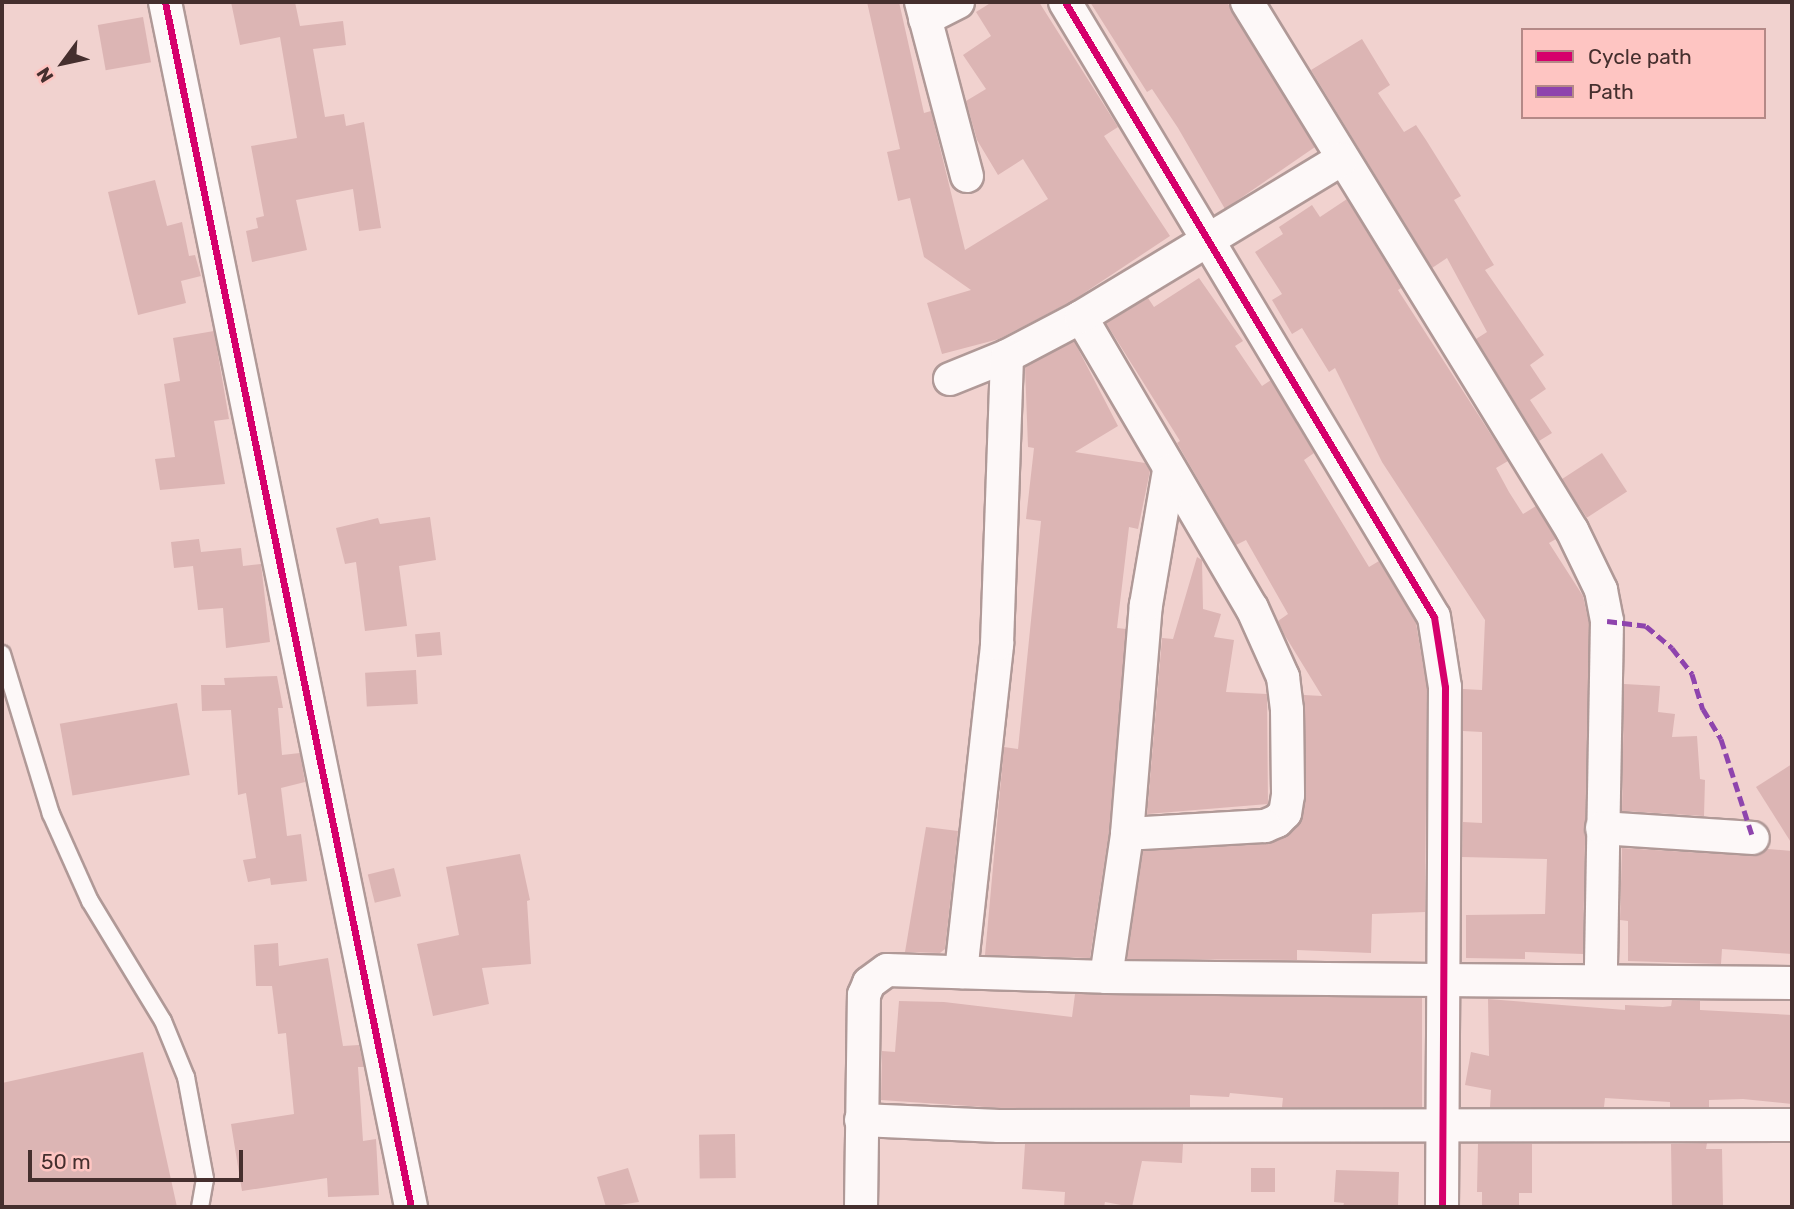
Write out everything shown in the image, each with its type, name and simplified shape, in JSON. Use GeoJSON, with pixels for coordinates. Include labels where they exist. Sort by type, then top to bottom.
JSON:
{"type":"FeatureCollection","features":[{"type":"Feature","properties":{"kind":"street"},"geometry":{"type":"LineString","coordinates":[[165,2],[411,1207]]}},
{"type":"Feature","properties":{"kind":"street"},"geometry":{"type":"LineString","coordinates":[[958,2],[923,10],[967,176]]}},
{"type":"Feature","properties":{"kind":"street"},"geometry":{"type":"LineString","coordinates":[[1065,2],[1434,617],[1445,687],[1441,1207]]}},
{"type":"Feature","properties":{"kind":"street"},"geometry":{"type":"LineString","coordinates":[[1247,2],[1572,530],[1601,590],[1608,621],[1601,980]]}},
{"type":"Feature","properties":{"kind":"street"},"geometry":{"type":"LineString","coordinates":[[950,379],[1007,356],[1081,317],[1210,243],[1342,159]]}},
{"type":"Feature","properties":{"kind":"street"},"geometry":{"type":"LineString","coordinates":[[1081,317],[1272,648],[1287,710],[1288,795],[1284,813],[1265,826],[1127,834]]}},
{"type":"Feature","properties":{"kind":"street"},"geometry":{"type":"LineString","coordinates":[[961,972],[997,644],[1007,356]]}},
{"type":"Feature","properties":{"kind":"street"},"geometry":{"type":"LineString","coordinates":[[1106,977],[1127,834],[1146,606],[1169,471]]}},
{"type":"Feature","properties":{"kind":"street"},"geometry":{"type":"LineString","coordinates":[[1602,828],[1753,838]]}},
{"type":"Feature","properties":{"kind":"street"},"geometry":{"type":"LineString","coordinates":[[861,1207],[863,1017],[869,983],[887,970],[1106,977],[1792,983]]}},
{"type":"Feature","properties":{"kind":"street"},"geometry":{"type":"LineString","coordinates":[[861,1120],[999,1126],[1792,1125]]}},
{"type":"Feature","properties":{"kind":"lane"},"geometry":{"type":"LineString","coordinates":[[2,654],[51,814],[90,901],[163,1021],[186,1077],[205,1179],[200,1207]]}},
{"type":"Feature","properties":{"kind":"building"},"geometry":{"type":"Polygon","coordinates":[[[231,2],[295,2],[300,26],[343,21],[346,45],[313,49],[325,117],[344,114],[346,126],[364,122],[381,228],[359,231],[353,189],[296,200],[307,250],[252,262],[246,231],[258,228],[256,218],[264,216],[251,146],[297,138],[280,37],[240,45],[231,2]]]}},
{"type":"Feature","properties":{"kind":"building"},"geometry":{"type":"Polygon","coordinates":[[[867,2],[899,2],[924,113],[931,111],[965,250],[1048,199],[1023,159],[998,175],[977,140],[966,101],[986,89],[963,55],[991,36],[976,12],[992,2],[1039,2],[1118,127],[1104,136],[1170,236],[1072,301],[999,339],[942,354],[927,303],[971,290],[924,257],[910,198],[898,201],[887,152],[900,149],[867,2]]]}},
{"type":"Feature","properties":{"kind":"building"},"geometry":{"type":"Polygon","coordinates":[[[1090,2],[1227,2],[1315,147],[1225,209],[1178,128],[1152,89],[1147,92],[1090,2]]]}},
{"type":"Feature","properties":{"kind":"building"},"geometry":{"type":"Polygon","coordinates":[[[143,17],[151,62],[106,70],[98,25],[143,17]]]}},
{"type":"Feature","properties":{"kind":"building"},"geometry":{"type":"Polygon","coordinates":[[[1362,39],[1390,85],[1378,93],[1404,132],[1416,125],[1426,140],[1461,196],[1454,200],[1494,265],[1485,270],[1544,355],[1530,365],[1546,389],[1530,400],[1552,433],[1539,441],[1476,339],[1487,332],[1447,258],[1432,268],[1311,70],[1362,39]]]}},
{"type":"Feature","properties":{"kind":"building"},"geometry":{"type":"Polygon","coordinates":[[[155,180],[167,226],[182,222],[189,256],[195,255],[201,276],[181,281],[186,303],[138,315],[108,192],[155,180]]]}},
{"type":"Feature","properties":{"kind":"building"},"geometry":{"type":"Polygon","coordinates":[[[1347,199],[1401,288],[1398,290],[1508,461],[1496,468],[1509,492],[1523,514],[1536,506],[1556,539],[1549,543],[1583,596],[1589,623],[1583,954],[1525,952],[1525,959],[1466,958],[1466,915],[1545,914],[1547,859],[1462,857],[1463,822],[1482,823],[1482,732],[1463,731],[1463,689],[1482,690],[1485,620],[1382,462],[1335,368],[1329,372],[1302,328],[1292,334],[1272,300],[1282,294],[1255,252],[1283,234],[1279,227],[1312,205],[1320,217],[1347,199]]]}},
{"type":"Feature","properties":{"kind":"building"},"geometry":{"type":"Polygon","coordinates":[[[1199,278],[1243,341],[1235,346],[1262,386],[1271,380],[1314,453],[1304,460],[1369,567],[1379,561],[1416,623],[1427,688],[1425,912],[1372,914],[1371,953],[1297,950],[1297,960],[1127,959],[1143,851],[1266,844],[1298,826],[1306,795],[1304,695],[1322,696],[1284,634],[1278,621],[1288,614],[1246,540],[1236,545],[1177,443],[1180,441],[1106,323],[1148,298],[1154,307],[1199,278]]]}},
{"type":"Feature","properties":{"kind":"building"},"geometry":{"type":"Polygon","coordinates":[[[214,331],[229,419],[214,421],[225,484],[160,490],[155,459],[175,457],[164,384],[180,381],[173,338],[214,331]]]}},
{"type":"Feature","properties":{"kind":"building"},"geometry":{"type":"Polygon","coordinates":[[[1074,341],[1118,426],[1075,452],[1145,463],[1150,471],[1138,529],[1129,527],[1117,628],[1126,629],[1109,832],[1090,958],[985,955],[1004,747],[1018,749],[1041,521],[1026,519],[1034,448],[1028,447],[1025,367],[1074,341]]]}},
{"type":"Feature","properties":{"kind":"building"},"geometry":{"type":"Polygon","coordinates":[[[1602,453],[1627,492],[1587,518],[1562,479],[1602,453]]]}},
{"type":"Feature","properties":{"kind":"building"},"geometry":{"type":"Polygon","coordinates":[[[430,517],[436,560],[399,566],[407,626],[365,631],[356,562],[345,564],[336,528],[378,518],[380,524],[430,517]]]}},
{"type":"Feature","properties":{"kind":"building"},"geometry":{"type":"Polygon","coordinates":[[[199,539],[201,552],[241,548],[243,566],[261,564],[270,642],[226,648],[223,608],[198,610],[193,566],[174,568],[171,542],[199,539]]]}},
{"type":"Feature","properties":{"kind":"building"},"geometry":{"type":"Polygon","coordinates":[[[1197,557],[1202,560],[1203,609],[1221,614],[1214,637],[1234,640],[1226,692],[1267,694],[1268,804],[1147,814],[1162,638],[1173,639],[1197,557]]]}},
{"type":"Feature","properties":{"kind":"building"},"geometry":{"type":"Polygon","coordinates":[[[440,632],[442,655],[417,657],[415,634],[440,632]]]}},
{"type":"Feature","properties":{"kind":"building"},"geometry":{"type":"Polygon","coordinates":[[[416,670],[418,704],[367,707],[365,673],[416,670]]]}},
{"type":"Feature","properties":{"kind":"building"},"geometry":{"type":"Polygon","coordinates":[[[277,676],[283,708],[278,708],[282,755],[300,753],[305,782],[281,788],[287,836],[301,834],[307,881],[271,885],[270,878],[248,882],[243,860],[256,858],[246,793],[238,795],[231,710],[202,711],[201,685],[225,685],[224,678],[277,676]]]}},
{"type":"Feature","properties":{"kind":"building"},"geometry":{"type":"Polygon","coordinates":[[[1624,684],[1660,686],[1658,712],[1675,714],[1672,737],[1697,736],[1700,779],[1705,780],[1704,816],[1622,811],[1624,684]]]}},
{"type":"Feature","properties":{"kind":"building"},"geometry":{"type":"Polygon","coordinates":[[[177,703],[190,775],[72,796],[60,724],[177,703]]]}},
{"type":"Feature","properties":{"kind":"building"},"geometry":{"type":"Polygon","coordinates":[[[1792,764],[1792,844],[1756,787],[1792,764]]]}},
{"type":"Feature","properties":{"kind":"building"},"geometry":{"type":"Polygon","coordinates":[[[926,827],[958,831],[945,949],[940,953],[905,952],[926,827]]]}},
{"type":"Feature","properties":{"kind":"building"},"geometry":{"type":"Polygon","coordinates":[[[1622,848],[1752,856],[1768,849],[1792,851],[1792,954],[1722,949],[1721,964],[1628,961],[1628,921],[1620,920],[1622,848]]]}},
{"type":"Feature","properties":{"kind":"building"},"geometry":{"type":"Polygon","coordinates":[[[520,854],[530,900],[527,901],[531,964],[482,968],[489,1004],[433,1016],[417,944],[459,935],[446,867],[520,854]]]}},
{"type":"Feature","properties":{"kind":"building"},"geometry":{"type":"Polygon","coordinates":[[[394,868],[401,896],[375,903],[368,875],[394,868]]]}},
{"type":"Feature","properties":{"kind":"building"},"geometry":{"type":"Polygon","coordinates":[[[278,943],[279,966],[328,958],[343,1046],[359,1045],[364,1067],[358,1067],[363,1141],[376,1139],[379,1195],[328,1197],[327,1178],[242,1191],[231,1124],[294,1114],[286,1033],[278,1034],[272,986],[256,986],[254,945],[278,943]]]}},
{"type":"Feature","properties":{"kind":"building"},"geometry":{"type":"Polygon","coordinates":[[[1075,994],[1422,998],[1422,1107],[1282,1107],[1283,1098],[1230,1093],[1229,1097],[1190,1095],[1190,1107],[999,1108],[881,1100],[882,1051],[895,1052],[899,1001],[944,1002],[1072,1017],[1075,994]]]}},
{"type":"Feature","properties":{"kind":"building"},"geometry":{"type":"Polygon","coordinates":[[[1488,999],[1625,1010],[1625,1005],[1663,1007],[1671,1006],[1672,1000],[1700,1001],[1700,1010],[1792,1015],[1792,1104],[1743,1099],[1709,1100],[1709,1107],[1670,1107],[1670,1102],[1605,1098],[1604,1107],[1490,1107],[1491,1090],[1465,1085],[1471,1052],[1489,1056],[1488,999]]]}},
{"type":"Feature","properties":{"kind":"building"},"geometry":{"type":"Polygon","coordinates":[[[143,1052],[177,1207],[2,1207],[2,1083],[143,1052]]]}},
{"type":"Feature","properties":{"kind":"building"},"geometry":{"type":"Polygon","coordinates":[[[735,1134],[736,1178],[700,1179],[699,1135],[735,1134]]]}},
{"type":"Feature","properties":{"kind":"building"},"geometry":{"type":"Polygon","coordinates":[[[1707,1143],[1706,1149],[1722,1149],[1723,1207],[1672,1207],[1671,1144],[1707,1143]]]}},
{"type":"Feature","properties":{"kind":"building"},"geometry":{"type":"Polygon","coordinates":[[[1025,1144],[1183,1144],[1182,1163],[1142,1161],[1132,1207],[1105,1202],[1104,1207],[1064,1207],[1065,1192],[1022,1189],[1025,1144]]]}},
{"type":"Feature","properties":{"kind":"building"},"geometry":{"type":"Polygon","coordinates":[[[1478,1144],[1532,1144],[1532,1193],[1519,1193],[1519,1207],[1482,1207],[1482,1192],[1477,1192],[1478,1144]]]}},
{"type":"Feature","properties":{"kind":"building"},"geometry":{"type":"Polygon","coordinates":[[[628,1168],[639,1202],[606,1207],[597,1177],[628,1168]]]}},
{"type":"Feature","properties":{"kind":"building"},"geometry":{"type":"Polygon","coordinates":[[[1251,1168],[1275,1168],[1275,1192],[1251,1192],[1251,1168]]]}},
{"type":"Feature","properties":{"kind":"building"},"geometry":{"type":"Polygon","coordinates":[[[1336,1170],[1399,1172],[1398,1207],[1343,1207],[1344,1203],[1334,1202],[1336,1170]]]}},
{"type":"Feature","properties":{"kind":"marked path"},"geometry":{"type":"LineString","coordinates":[[1607,621],[1646,626],[1672,648],[1692,674],[1703,709],[1721,739],[1753,838]]}},
{"type":"Feature","properties":{"kind":"cycle path"},"geometry":{"type":"LineString","coordinates":[[165,2],[411,1207]]}},
{"type":"Feature","properties":{"kind":"cycle path"},"geometry":{"type":"LineString","coordinates":[[1065,2],[1434,617],[1445,687],[1442,1207]]}}]}
